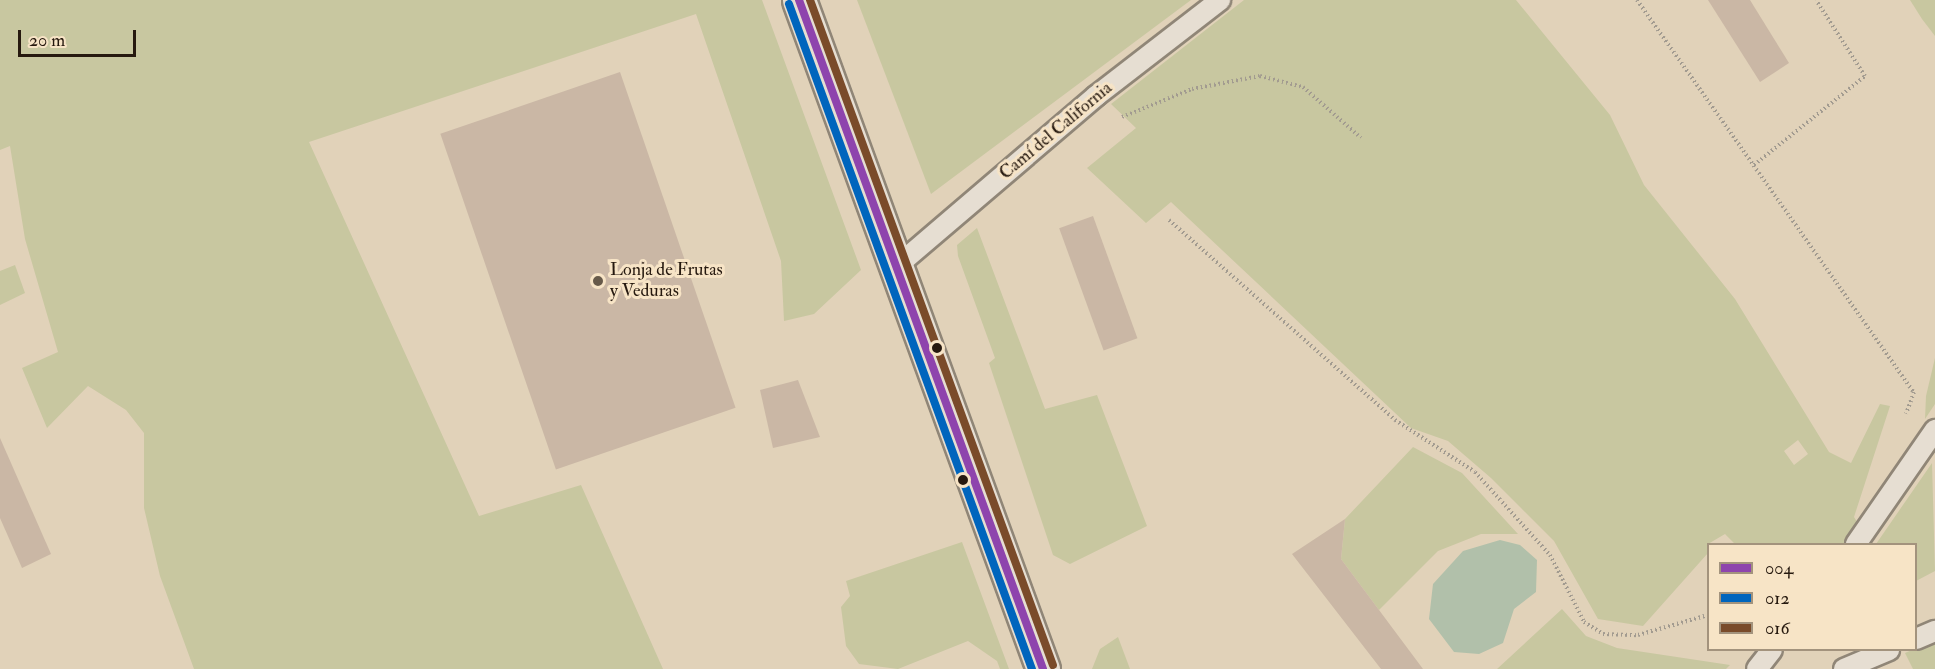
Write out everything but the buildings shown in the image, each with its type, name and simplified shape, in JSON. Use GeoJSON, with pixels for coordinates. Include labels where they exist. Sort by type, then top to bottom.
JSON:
{"type":"FeatureCollection","features":[{"type":"Feature","properties":{"kind":"main road"},"geometry":{"type":"LineString","coordinates":[[799,0],[1043,669]]}},
{"type":"Feature","properties":{"kind":"lane","name":"Camí del California"},"geometry":{"type":"LineString","coordinates":[[897,266],[1075,115],[1220,0]]}},
{"type":"Feature","properties":{"kind":"lane"},"geometry":{"type":"LineString","coordinates":[[1857,543],[1935,430]]}},
{"type":"Feature","properties":{"kind":"lane"},"geometry":{"type":"LineString","coordinates":[[1917,639],[1935,631]]}},
{"type":"Feature","properties":{"kind":"lane"},"geometry":{"type":"LineString","coordinates":[[1757,669],[1771,651]]}},
{"type":"Feature","properties":{"kind":"lane"},"geometry":{"type":"LineString","coordinates":[[1844,669],[1887,651]]}},
{"type":"Feature","properties":{"kind":"path"},"geometry":{"type":"LineString","coordinates":[[1637,0],[1914,392],[1904,423]]}},
{"type":"Feature","properties":{"kind":"path"},"geometry":{"type":"LineString","coordinates":[[1754,165],[1865,76],[1816,0]]}},
{"type":"Feature","properties":{"kind":"path"},"geometry":{"type":"LineString","coordinates":[[1075,115],[1106,122],[1192,89],[1260,76],[1304,87],[1361,138]]}},
{"type":"Feature","properties":{"kind":"path"},"geometry":{"type":"LineString","coordinates":[[1169,220],[1395,420],[1475,472],[1550,555],[1584,622],[1603,634],[1638,636],[1707,615]]}},
{"type":"Feature","properties":{"kind":"shaded area"},"geometry":{"type":"Polygon","coordinates":[[[0,0],[762,0],[861,270],[814,314],[784,321],[781,261],[696,14],[309,142],[479,516],[581,485],[663,669],[194,669],[160,576],[144,508],[144,433],[126,410],[88,386],[47,428],[22,368],[58,352],[25,239],[10,146],[0,150],[0,0]]]}},
{"type":"Feature","properties":{"kind":"shaded area"},"geometry":{"type":"Polygon","coordinates":[[[857,0],[1191,0],[931,194],[857,0]]]}},
{"type":"Feature","properties":{"kind":"shaded area"},"geometry":{"type":"Polygon","coordinates":[[[1244,0],[1516,0],[1610,115],[1644,185],[1735,299],[1829,452],[1851,463],[1880,404],[1890,406],[1854,517],[1859,525],[1844,543],[1734,543],[1725,534],[1707,543],[1707,554],[1643,626],[1598,619],[1554,541],[1491,478],[1448,441],[1411,428],[1171,202],[1146,223],[1087,168],[1136,128],[1111,104],[1244,0]],[[1798,440],[1784,451],[1794,465],[1808,454],[1798,440]]]}},
{"type":"Feature","properties":{"kind":"shaded area"},"geometry":{"type":"Polygon","coordinates":[[[1910,0],[1935,0],[1935,36],[1922,19],[1910,0]]]}},
{"type":"Feature","properties":{"kind":"shaded area"},"geometry":{"type":"Polygon","coordinates":[[[977,228],[1045,409],[1097,395],[1147,526],[1070,564],[1053,555],[989,363],[995,358],[958,256],[957,245],[977,228]]]}},
{"type":"Feature","properties":{"kind":"shaded area"},"geometry":{"type":"Polygon","coordinates":[[[15,265],[25,293],[0,305],[0,271],[15,265]]]}},
{"type":"Feature","properties":{"kind":"shaded area"},"geometry":{"type":"Polygon","coordinates":[[[1935,358],[1935,404],[1925,419],[1926,396],[1935,358]]]}},
{"type":"Feature","properties":{"kind":"shaded area"},"geometry":{"type":"Polygon","coordinates":[[[1413,447],[1462,473],[1518,534],[1481,534],[1438,551],[1379,610],[1341,559],[1345,519],[1413,447]]]}},
{"type":"Feature","properties":{"kind":"shaded area"},"geometry":{"type":"Polygon","coordinates":[[[1932,463],[1935,571],[1917,580],[1917,543],[1877,543],[1932,463]]]}},
{"type":"Feature","properties":{"kind":"shaded area"},"geometry":{"type":"Polygon","coordinates":[[[1500,540],[1520,545],[1537,560],[1536,592],[1514,609],[1503,643],[1479,654],[1454,652],[1429,619],[1433,584],[1463,551],[1500,540]]]}},
{"type":"Feature","properties":{"kind":"shaded area"},"geometry":{"type":"Polygon","coordinates":[[[962,542],[1009,669],[1000,669],[997,661],[968,641],[898,669],[859,664],[846,646],[841,607],[850,596],[846,581],[962,542]]]}},
{"type":"Feature","properties":{"kind":"shaded area"},"geometry":{"type":"Polygon","coordinates":[[[1562,609],[1586,636],[1617,648],[1730,665],[1726,669],[1497,669],[1562,609]]]}},
{"type":"Feature","properties":{"kind":"shaded area"},"geometry":{"type":"Polygon","coordinates":[[[1118,637],[1130,669],[1092,669],[1100,649],[1118,637]]]}},
{"type":"Feature","properties":{"kind":"shaded area"},"geometry":{"type":"Polygon","coordinates":[[[1935,640],[1935,669],[1913,669],[1905,653],[1917,651],[1917,648],[1935,640]]]}},
{"type":"Feature","properties":{"kind":"transit line","name":"004"},"geometry":{"type":"LineString","coordinates":[[799,0],[1043,669]]}},
{"type":"Feature","properties":{"kind":"transit line","name":"016"},"geometry":{"type":"LineString","coordinates":[[810,0],[1053,665]]}},
{"type":"Feature","properties":{"kind":"transit line","name":"012"},"geometry":{"type":"LineString","coordinates":[[789,4],[1032,669]]}},
{"type":"Feature","properties":{"kind":"place","name":"Lonja de Frutas y Veduras"},"geometry":{"type":"Point","coordinates":[598,281]}}]}
